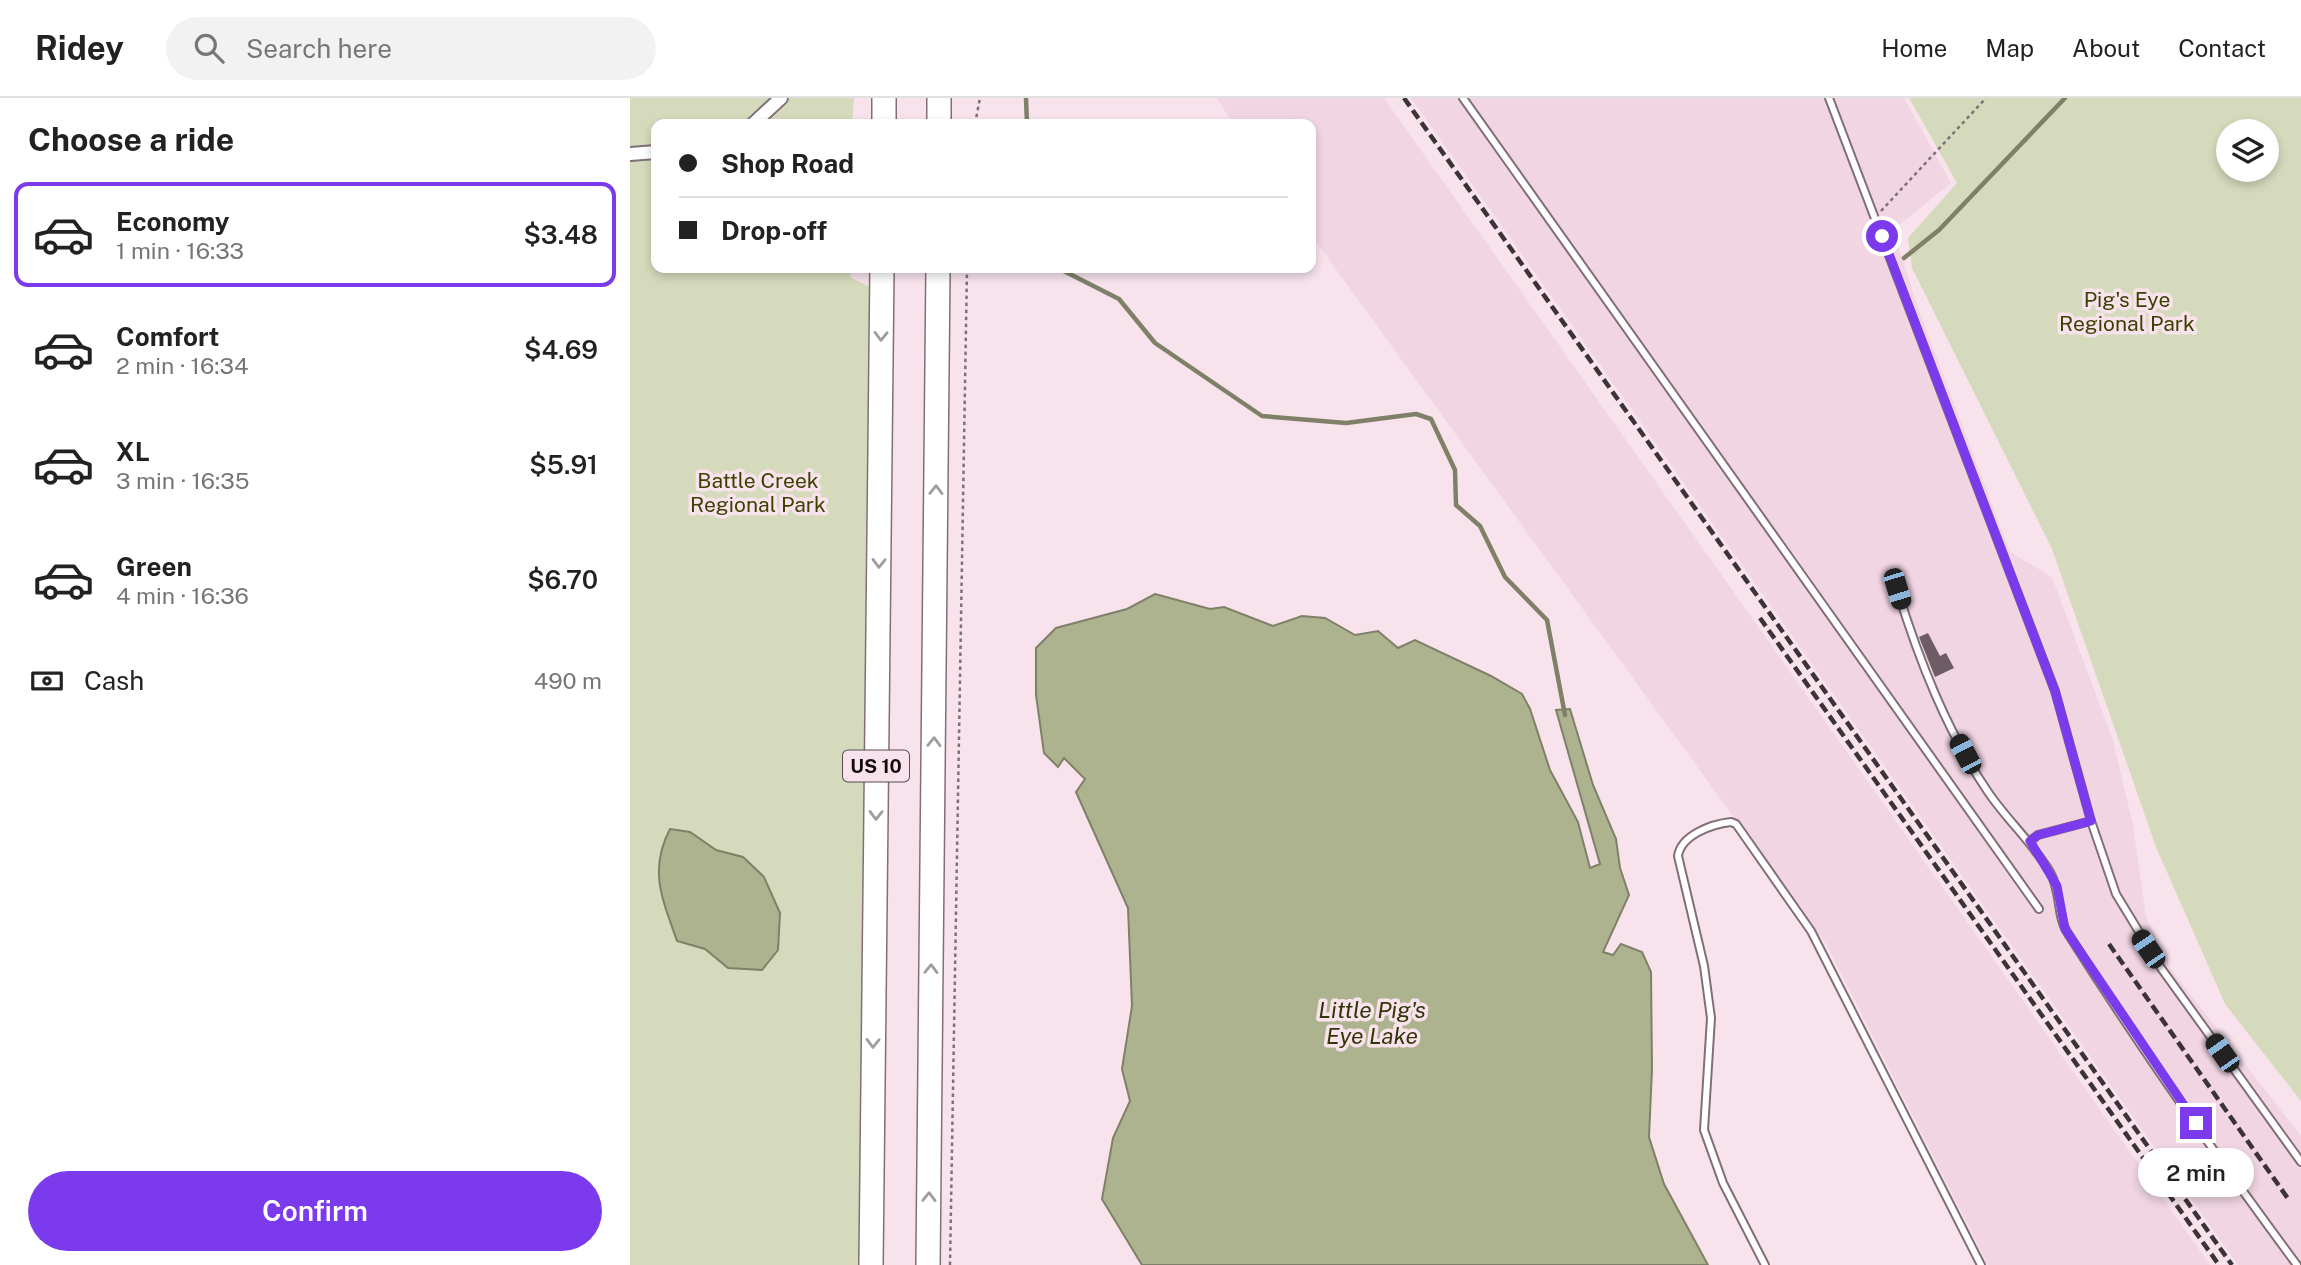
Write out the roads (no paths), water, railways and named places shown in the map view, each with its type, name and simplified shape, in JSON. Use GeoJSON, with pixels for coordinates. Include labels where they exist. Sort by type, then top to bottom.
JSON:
{"type":"FeatureCollection","features":[{"type":"Feature","properties":{"kind":"highway"},"geometry":{"type":"LineString","coordinates":[[884,98],[884,119]]}},
{"type":"Feature","properties":{"kind":"highway"},"geometry":{"type":"LineString","coordinates":[[939,98],[939,119]]}},
{"type":"Feature","properties":{"kind":"highway","name":"US 10"},"geometry":{"type":"LineString","coordinates":[[871,1265],[882,273]]}},
{"type":"Feature","properties":{"kind":"highway","name":"US 10"},"geometry":{"type":"LineString","coordinates":[[928,1265],[938,273]]}},
{"type":"Feature","properties":{"kind":"street"},"geometry":{"type":"LineString","coordinates":[[759,119],[781,98]]}},
{"type":"Feature","properties":{"kind":"street"},"geometry":{"type":"LineString","coordinates":[[630,154],[651,152]]}},
{"type":"Feature","properties":{"kind":"lane"},"geometry":{"type":"LineString","coordinates":[[1463,98],[2039,909]]}},
{"type":"Feature","properties":{"kind":"lane"},"geometry":{"type":"LineString","coordinates":[[1829,98],[2055,691],[2091,821],[2116,894],[2136,930],[2301,1162]]}},
{"type":"Feature","properties":{"kind":"lane"},"geometry":{"type":"LineString","coordinates":[[1897,589],[1922,664],[1962,750],[1990,795],[2030,841],[2057,886],[2065,929],[2138,1041],[2297,1265]]}},
{"type":"Feature","properties":{"kind":"lane"},"geometry":{"type":"LineString","coordinates":[[2030,841],[2038,835],[2091,821]]}},
{"type":"Feature","properties":{"kind":"lane"},"geometry":{"type":"LineString","coordinates":[[1765,1265],[1723,1183],[1704,1130],[1712,1018],[1704,967],[1678,856],[1679,848],[1687,838],[1731,822],[1736,824],[1811,931],[1981,1265]]}},
{"type":"Feature","properties":{"kind":"water","name":"Little Pig's Eye Lake"},"geometry":{"type":"Polygon","coordinates":[[[1155,594],[1210,609],[1224,607],[1273,626],[1302,616],[1325,618],[1355,635],[1378,631],[1398,648],[1415,640],[1491,676],[1522,694],[1530,709],[1550,770],[1578,822],[1590,868],[1600,864],[1556,710],[1570,709],[1593,785],[1616,839],[1620,868],[1629,895],[1603,952],[1613,955],[1621,944],[1642,952],[1651,972],[1652,1069],[1649,1137],[1664,1184],[1708,1265],[1142,1265],[1102,1199],[1113,1138],[1130,1101],[1122,1069],[1132,1006],[1128,908],[1076,792],[1085,779],[1064,758],[1058,767],[1044,753],[1036,695],[1036,648],[1056,628],[1127,609],[1155,594]]]}},
{"type":"Feature","properties":{"kind":"water"},"geometry":{"type":"Polygon","coordinates":[[[670,829],[690,832],[716,850],[743,857],[764,877],[780,913],[778,950],[762,970],[728,968],[705,949],[677,941],[663,899],[659,872],[663,844],[670,829]]]}},
{"type":"Feature","properties":{"kind":"waterway"},"geometry":{"type":"LineString","coordinates":[[1026,98],[1027,119]]}},
{"type":"Feature","properties":{"kind":"waterway"},"geometry":{"type":"LineString","coordinates":[[1904,258],[1939,230],[2065,98]]}},
{"type":"Feature","properties":{"kind":"waterway"},"geometry":{"type":"LineString","coordinates":[[1068,273],[1119,299],[1155,343],[1262,416],[1346,423],[1416,414],[1431,419],[1455,470],[1456,505],[1480,526],[1505,577],[1547,620],[1565,715]]}},
{"type":"Feature","properties":{"kind":"railway"},"geometry":{"type":"LineString","coordinates":[[1404,98],[2232,1265]]}},
{"type":"Feature","properties":{"kind":"railway"},"geometry":{"type":"LineString","coordinates":[[1760,618],[2219,1265]]}},
{"type":"Feature","properties":{"kind":"railway"},"geometry":{"type":"LineString","coordinates":[[2109,944],[2289,1200]]}},
{"type":"Feature","properties":{"kind":"park label","name":"Pig's Eye Regional Park"},"geometry":{"type":"Point","coordinates":[2127,312]}},
{"type":"Feature","properties":{"kind":"park label","name":"Battle Creek Regional Park"},"geometry":{"type":"Point","coordinates":[758,493]}}]}
